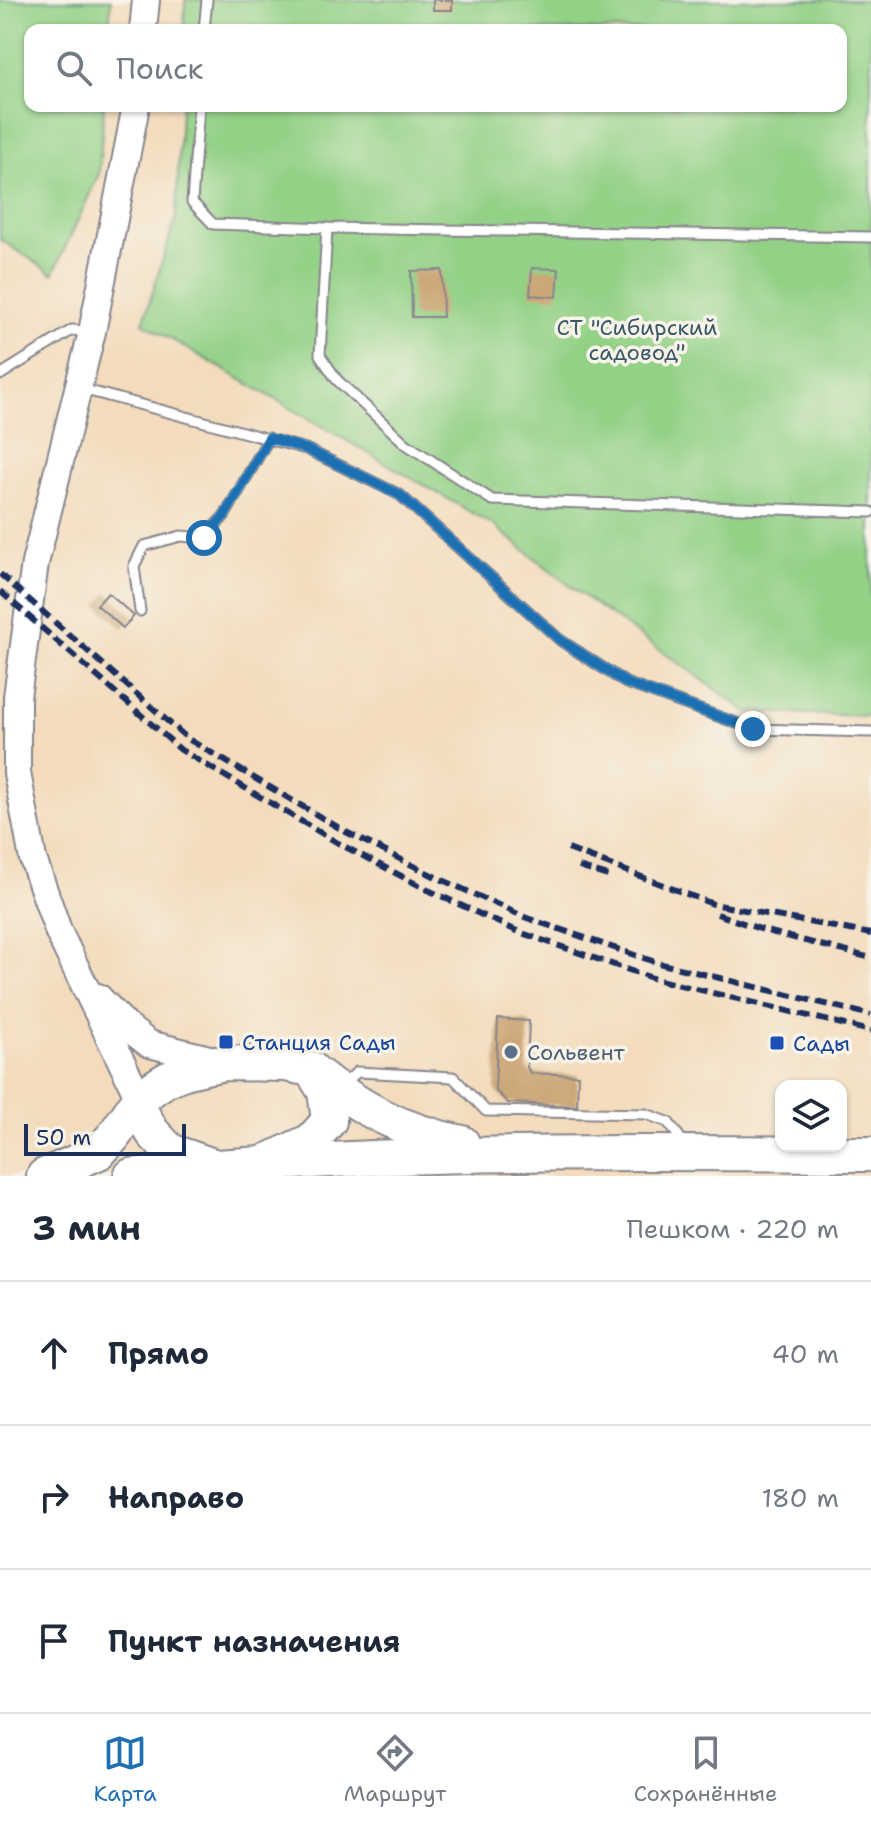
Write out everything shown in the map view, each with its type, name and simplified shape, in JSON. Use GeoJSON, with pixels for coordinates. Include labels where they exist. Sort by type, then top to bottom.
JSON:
{"type":"FeatureCollection","features":[{"type":"Feature","properties":{"kind":"highway"},"geometry":{"type":"LineString","coordinates":[[44,1176],[99,1152],[138,1102],[160,1082],[183,1071],[226,1063],[286,1064],[311,1069],[338,1091],[399,1126],[459,1142],[558,1152]]}},
{"type":"Feature","properties":{"kind":"highway"},"geometry":{"type":"LineString","coordinates":[[262,1164],[311,1141],[329,1121],[325,1091],[311,1069]]}},
{"type":"Feature","properties":{"kind":"highway"},"geometry":{"type":"LineString","coordinates":[[138,1102],[153,1133],[170,1151],[216,1167]]}},
{"type":"Feature","properties":{"kind":"highway"},"geometry":{"type":"LineString","coordinates":[[131,1176],[373,1156],[691,1152],[755,1159],[871,1154]]}},
{"type":"Feature","properties":{"kind":"street"},"geometry":{"type":"LineString","coordinates":[[144,24],[146,0]]}},
{"type":"Feature","properties":{"kind":"street"},"geometry":{"type":"LineString","coordinates":[[135,112],[92,332],[35,563],[17,697],[17,773],[33,859],[59,933],[138,1102]]}},
{"type":"Feature","properties":{"kind":"street"},"geometry":{"type":"LineString","coordinates":[[81,980],[126,1026],[149,1044],[226,1063]]}},
{"type":"Feature","properties":{"kind":"lane"},"geometry":{"type":"LineString","coordinates":[[205,24],[207,0]]}},
{"type":"Feature","properties":{"kind":"lane"},"geometry":{"type":"LineString","coordinates":[[199,112],[192,202],[213,224],[871,237]]}},
{"type":"Feature","properties":{"kind":"lane"},"geometry":{"type":"LineString","coordinates":[[327,228],[320,355],[337,380],[406,444],[492,500],[871,512]]}},
{"type":"Feature","properties":{"kind":"lane"},"geometry":{"type":"LineString","coordinates":[[0,375],[72,330],[92,332]]}},
{"type":"Feature","properties":{"kind":"lane"},"geometry":{"type":"LineString","coordinates":[[79,388],[306,449],[400,495],[560,640],[626,683],[753,729],[871,732]]}},
{"type":"Feature","properties":{"kind":"lane"},"geometry":{"type":"LineString","coordinates":[[140,611],[134,566],[144,546],[181,536],[204,538],[225,515],[269,438]]}},
{"type":"Feature","properties":{"kind":"lane"},"geometry":{"type":"LineString","coordinates":[[338,1091],[357,1072],[453,1077],[486,1111],[646,1114],[668,1122],[691,1152]]}},
{"type":"Feature","properties":{"kind":"green space"},"geometry":{"type":"Polygon","coordinates":[[[0,0],[111,0],[109,24],[24,24],[24,112],[104,112],[99,174],[53,274],[0,239],[0,0]]]}},
{"type":"Feature","properties":{"kind":"green space","name":"СТ \"Сибирский садовод\""},"geometry":{"type":"Polygon","coordinates":[[[185,0],[871,0],[871,716],[748,712],[578,592],[493,525],[143,323],[176,217],[181,112],[847,112],[847,24],[184,24],[185,0]]]}},
{"type":"Feature","properties":{"kind":"building"},"geometry":{"type":"Polygon","coordinates":[[[433,0],[452,0],[452,10],[433,10],[433,0]]]}},
{"type":"Feature","properties":{"kind":"building"},"geometry":{"type":"Polygon","coordinates":[[[532,268],[559,269],[557,297],[530,295],[532,268]]]}},
{"type":"Feature","properties":{"kind":"building"},"geometry":{"type":"Polygon","coordinates":[[[442,270],[443,317],[412,317],[411,271],[442,270]]]}},
{"type":"Feature","properties":{"kind":"building"},"geometry":{"type":"Polygon","coordinates":[[[108,593],[134,616],[123,628],[97,605],[108,593]]]}},
{"type":"Feature","properties":{"kind":"building"},"geometry":{"type":"Polygon","coordinates":[[[498,1019],[529,1021],[527,1067],[530,1073],[578,1075],[577,1106],[508,1103],[495,1090],[498,1019]]]}},
{"type":"Feature","properties":{"kind":"railway"},"geometry":{"type":"LineString","coordinates":[[0,574],[188,739],[346,832],[527,918],[658,963],[871,1015]]}},
{"type":"Feature","properties":{"kind":"railway"},"geometry":{"type":"LineString","coordinates":[[0,591],[181,750],[338,843],[428,890],[519,932],[655,979],[871,1031]]}},
{"type":"Feature","properties":{"kind":"railway"},"geometry":{"type":"LineString","coordinates":[[568,849],[713,904],[871,934]]}},
{"type":"Feature","properties":{"kind":"railway"},"geometry":{"type":"LineString","coordinates":[[579,867],[608,876]]}},
{"type":"Feature","properties":{"kind":"railway"},"geometry":{"type":"LineString","coordinates":[[717,914],[763,930],[871,958]]}},
{"type":"Feature","properties":{"kind":"place","name":"Станция Сады"},"geometry":{"type":"Point","coordinates":[226,1042]}},
{"type":"Feature","properties":{"kind":"place","name":"Сады"},"geometry":{"type":"Point","coordinates":[777,1043]}},
{"type":"Feature","properties":{"kind":"place","name":"Сольвент"},"geometry":{"type":"Point","coordinates":[511,1052]}},
{"type":"Feature","properties":{"kind":"route"},"geometry":{"type":"LineString","coordinates":[[204,538],[225,515],[269,438],[306,449],[400,495],[560,640],[626,683],[753,729]]}}]}
